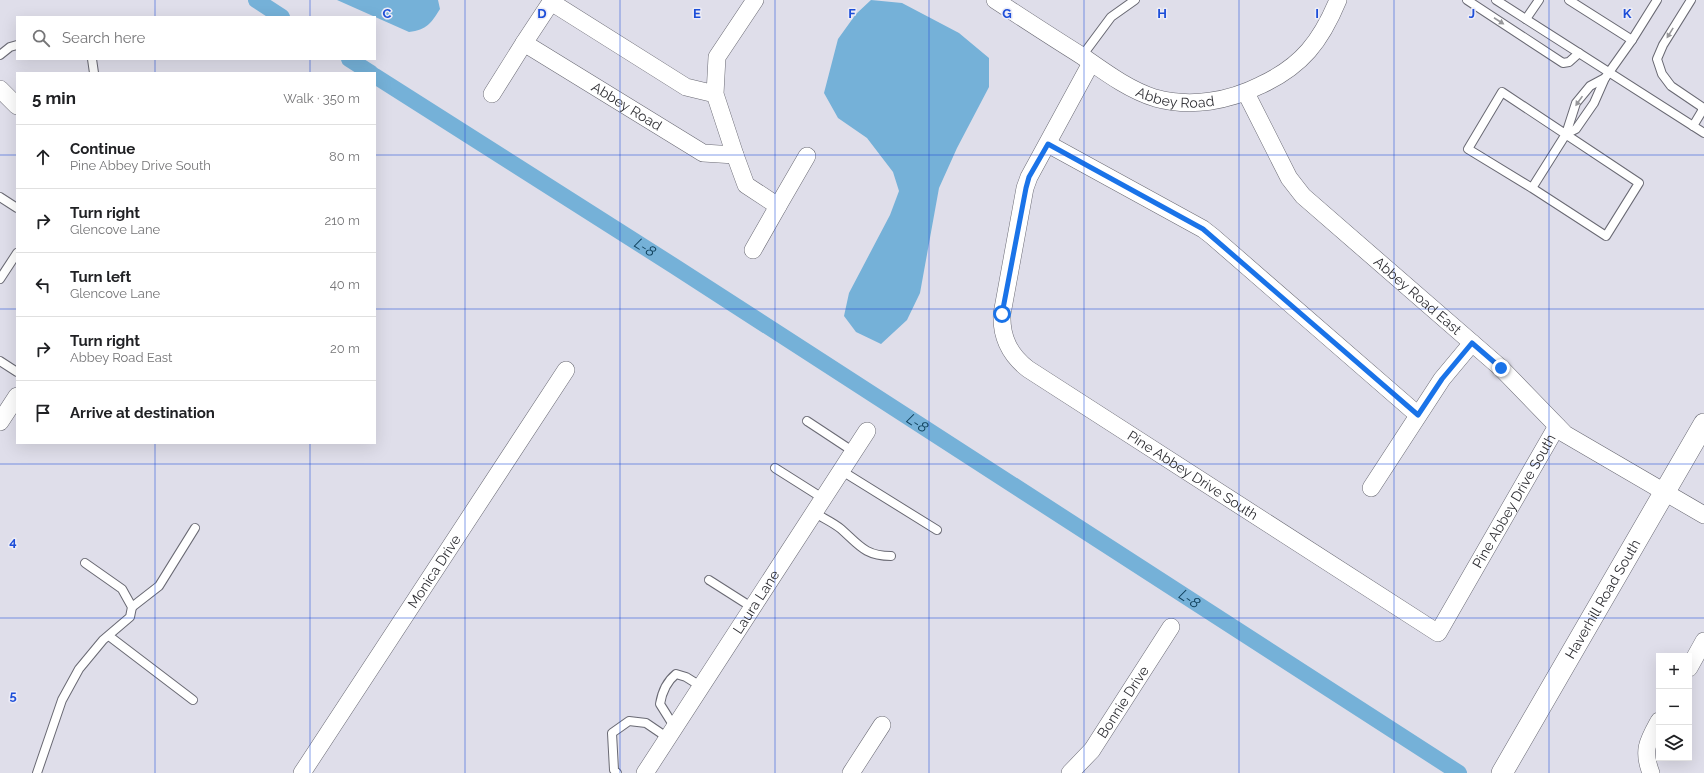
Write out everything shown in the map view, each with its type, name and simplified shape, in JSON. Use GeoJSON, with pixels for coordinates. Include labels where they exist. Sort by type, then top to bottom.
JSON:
{"type":"FeatureCollection","features":[{"type":"Feature","properties":{"kind":"street"},"geometry":{"type":"LineString","coordinates":[[755,0],[717,57],[715,94],[734,155],[746,185],[778,206]]}},
{"type":"Feature","properties":{"kind":"street","name":"Abbey Road"},"geometry":{"type":"LineString","coordinates":[[995,0],[1130,87],[1156,98],[1182,102],[1207,102],[1229,99],[1246,93],[1273,80],[1293,66],[1309,51],[1322,34],[1338,0]]}},
{"type":"Feature","properties":{"kind":"street"},"geometry":{"type":"LineString","coordinates":[[492,94],[551,2],[686,88],[715,94]]}},
{"type":"Feature","properties":{"kind":"street","name":"Abbey Road"},"geometry":{"type":"LineString","coordinates":[[524,43],[703,153],[734,155]]}},
{"type":"Feature","properties":{"kind":"street","name":"Pine Abbey Drive South"},"geometry":{"type":"LineString","coordinates":[[1086,60],[1048,144],[1029,177],[1002,314],[1003,335],[1012,354],[1028,369],[1438,633],[1557,426]]}},
{"type":"Feature","properties":{"kind":"street"},"geometry":{"type":"LineString","coordinates":[[0,89],[16,105]]}},
{"type":"Feature","properties":{"kind":"street","name":"Abbey Road East"},"geometry":{"type":"LineString","coordinates":[[1246,93],[1289,178],[1303,196],[1501,368],[1557,426],[1575,441],[1704,515]]}},
{"type":"Feature","properties":{"kind":"street"},"geometry":{"type":"LineString","coordinates":[[1048,144],[1203,229],[1418,415]]}},
{"type":"Feature","properties":{"kind":"street"},"geometry":{"type":"LineString","coordinates":[[753,250],[807,156]]}},
{"type":"Feature","properties":{"kind":"street"},"geometry":{"type":"LineString","coordinates":[[1371,488],[1442,379],[1472,343]]}},
{"type":"Feature","properties":{"kind":"street","name":"Monica Drive"},"geometry":{"type":"LineString","coordinates":[[302,773],[566,370]]}},
{"type":"Feature","properties":{"kind":"street"},"geometry":{"type":"LineString","coordinates":[[0,422],[16,398]]}},
{"type":"Feature","properties":{"kind":"street","name":"Haverhill Road South"},"geometry":{"type":"LineString","coordinates":[[1502,773],[1704,424]]}},
{"type":"Feature","properties":{"kind":"street","name":"Laura Lane"},"geometry":{"type":"LineString","coordinates":[[645,773],[867,432]]}},
{"type":"Feature","properties":{"kind":"street","name":"Bonnie Drive"},"geometry":{"type":"LineString","coordinates":[[1070,773],[1092,750],[1171,628]]}},
{"type":"Feature","properties":{"kind":"street"},"geometry":{"type":"LineString","coordinates":[[1692,663],[1704,641]]}},
{"type":"Feature","properties":{"kind":"street"},"geometry":{"type":"LineString","coordinates":[[851,773],[882,725]]}},
{"type":"Feature","properties":{"kind":"street"},"geometry":{"type":"LineString","coordinates":[[1651,773],[1647,764],[1647,743],[1657,725]]}},
{"type":"Feature","properties":{"kind":"lane"},"geometry":{"type":"LineString","coordinates":[[1086,60],[1111,17],[1135,0]]}},
{"type":"Feature","properties":{"kind":"lane"},"geometry":{"type":"LineString","coordinates":[[1467,0],[1563,63],[1568,62],[1578,53]]}},
{"type":"Feature","properties":{"kind":"lane"},"geometry":{"type":"LineString","coordinates":[[1496,0],[1578,53],[1607,75],[1704,133]]}},
{"type":"Feature","properties":{"kind":"lane"},"geometry":{"type":"LineString","coordinates":[[1526,19],[1539,0]]}},
{"type":"Feature","properties":{"kind":"lane"},"geometry":{"type":"LineString","coordinates":[[1569,0],[1632,40]]}},
{"type":"Feature","properties":{"kind":"lane"},"geometry":{"type":"LineString","coordinates":[[1566,134],[1576,129],[1590,109],[1607,75],[1632,40],[1657,0]]}},
{"type":"Feature","properties":{"kind":"lane"},"geometry":{"type":"LineString","coordinates":[[1691,0],[1663,45],[1657,59],[1662,74],[1671,86],[1702,107],[1702,111],[1693,126]]}},
{"type":"Feature","properties":{"kind":"lane"},"geometry":{"type":"LineString","coordinates":[[0,55],[10,47],[16,45]]}},
{"type":"Feature","properties":{"kind":"lane"},"geometry":{"type":"LineString","coordinates":[[92,60],[94,72]]}},
{"type":"Feature","properties":{"kind":"lane"},"geometry":{"type":"LineString","coordinates":[[1532,188],[1566,134],[1576,103],[1590,86],[1607,75]]}},
{"type":"Feature","properties":{"kind":"lane"},"geometry":{"type":"LineString","coordinates":[[1502,92],[1566,134],[1639,183],[1606,236],[1532,188],[1468,150],[1502,92]]}},
{"type":"Feature","properties":{"kind":"lane"},"geometry":{"type":"LineString","coordinates":[[0,197],[16,207]]}},
{"type":"Feature","properties":{"kind":"lane"},"geometry":{"type":"LineString","coordinates":[[0,279],[16,255]]}},
{"type":"Feature","properties":{"kind":"lane"},"geometry":{"type":"LineString","coordinates":[[0,361],[16,371]]}},
{"type":"Feature","properties":{"kind":"lane"},"geometry":{"type":"LineString","coordinates":[[807,421],[854,452]]}},
{"type":"Feature","properties":{"kind":"lane"},"geometry":{"type":"LineString","coordinates":[[775,468],[824,499]]}},
{"type":"Feature","properties":{"kind":"lane"},"geometry":{"type":"LineString","coordinates":[[842,471],[936,530]]}},
{"type":"Feature","properties":{"kind":"lane"},"geometry":{"type":"LineString","coordinates":[[815,513],[840,528],[856,545],[880,556],[891,556]]}},
{"type":"Feature","properties":{"kind":"lane"},"geometry":{"type":"LineString","coordinates":[[132,607],[159,586],[195,528]]}},
{"type":"Feature","properties":{"kind":"lane"},"geometry":{"type":"LineString","coordinates":[[37,773],[62,700],[86,659],[130,617],[132,607],[122,589],[85,563]]}},
{"type":"Feature","properties":{"kind":"lane"},"geometry":{"type":"LineString","coordinates":[[709,580],[753,608]]}},
{"type":"Feature","properties":{"kind":"lane"},"geometry":{"type":"LineString","coordinates":[[109,636],[193,700]]}},
{"type":"Feature","properties":{"kind":"lane"},"geometry":{"type":"LineString","coordinates":[[671,733],[660,704],[662,693],[669,679],[676,674],[686,677],[702,687]]}},
{"type":"Feature","properties":{"kind":"lane"},"geometry":{"type":"LineString","coordinates":[[617,773],[614,770],[612,733],[629,721],[646,723],[671,733]]}},
{"type":"Feature","properties":{"kind":"water"},"geometry":{"type":"Polygon","coordinates":[[[337,0],[438,0],[440,9],[434,18],[424,28],[409,32],[376,16],[337,0]]]}},
{"type":"Feature","properties":{"kind":"water"},"geometry":{"type":"Polygon","coordinates":[[[871,0],[902,3],[959,33],[989,58],[989,87],[957,148],[939,188],[920,293],[907,320],[881,344],[856,332],[844,316],[849,293],[890,215],[899,191],[893,172],[867,138],[838,118],[824,93],[838,39],[856,14],[871,0]]]}},
{"type":"Feature","properties":{"kind":"waterway","name":"L-8"},"geometry":{"type":"LineString","coordinates":[[256,0],[280,16]]}},
{"type":"Feature","properties":{"kind":"waterway","name":"L-8"},"geometry":{"type":"LineString","coordinates":[[351,60],[369,72]]}},
{"type":"Feature","properties":{"kind":"waterway","name":"L-8"},"geometry":{"type":"LineString","coordinates":[[376,77],[674,266],[1459,773]]}},
{"type":"Feature","properties":{"kind":"route"},"geometry":{"type":"LineString","coordinates":[[1002,314],[1026,188],[1029,177],[1048,144],[1203,229],[1418,415],[1448,370],[1472,343],[1501,368]]}}]}
